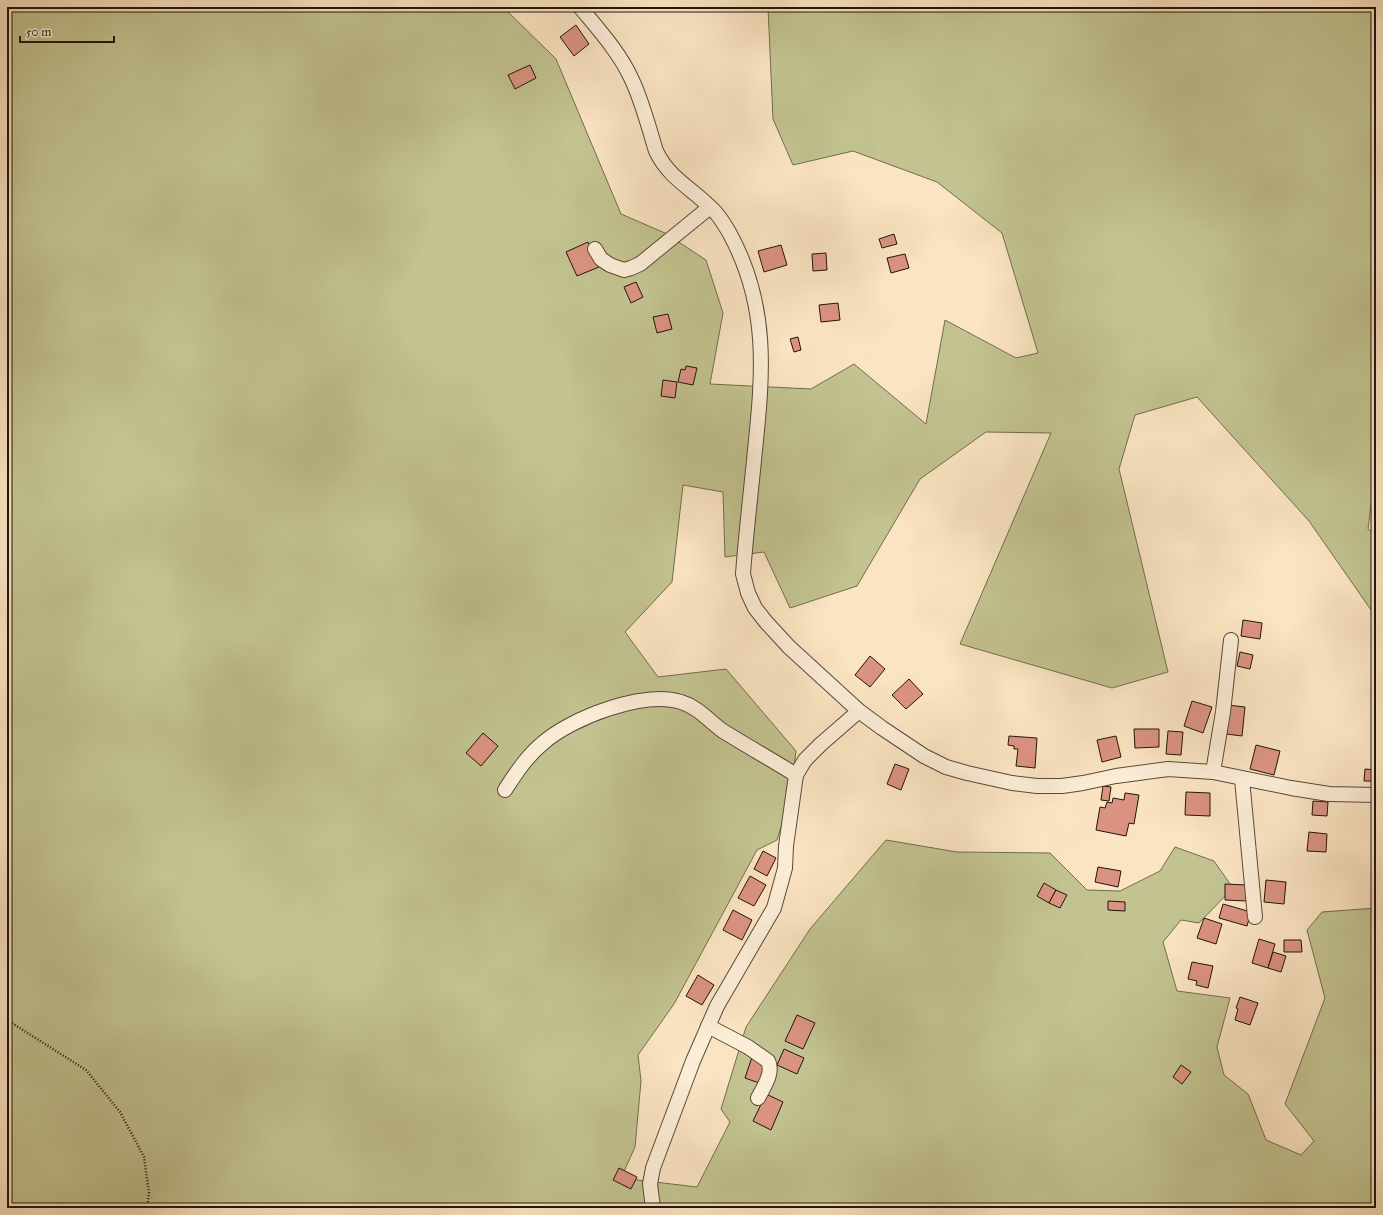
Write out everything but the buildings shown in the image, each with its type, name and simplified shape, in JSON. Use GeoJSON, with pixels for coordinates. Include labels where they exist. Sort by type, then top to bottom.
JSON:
{"type":"FeatureCollection","features":[{"type":"Feature","properties":{"kind":"street"},"geometry":{"type":"LineString","coordinates":[[580,7],[618,55],[632,80],[661,162],[678,180],[710,206],[720,217],[744,266],[755,300],[760,334],[761,363],[760,398],[743,574],[748,593],[755,608],[788,647],[860,711],[901,742],[946,767],[967,773],[1012,783],[1037,786],[1062,786],[1116,776],[1168,769],[1213,772],[1242,779],[1329,794],[1376,795]]}},
{"type":"Feature","properties":{"kind":"street"},"geometry":{"type":"LineString","coordinates":[[595,249],[601,259],[610,265],[624,270],[632,268],[640,264],[710,206]]}},
{"type":"Feature","properties":{"kind":"street"},"geometry":{"type":"LineString","coordinates":[[1213,772],[1223,712],[1231,640]]}},
{"type":"Feature","properties":{"kind":"street"},"geometry":{"type":"LineString","coordinates":[[505,790],[522,764],[542,743],[559,730],[605,710],[625,704],[659,699],[682,702],[702,713],[723,730],[796,775]]}},
{"type":"Feature","properties":{"kind":"street"},"geometry":{"type":"LineString","coordinates":[[653,1208],[650,1184],[653,1168],[693,1061],[721,999],[774,908],[785,868],[786,846],[796,775],[805,760],[820,744],[860,711]]}},
{"type":"Feature","properties":{"kind":"street"},"geometry":{"type":"LineString","coordinates":[[1242,779],[1255,917]]}},
{"type":"Feature","properties":{"kind":"street"},"geometry":{"type":"LineString","coordinates":[[708,1026],[748,1047],[768,1061],[770,1065],[769,1073],[758,1098]]}},
{"type":"Feature","properties":{"kind":"path"},"geometry":{"type":"LineString","coordinates":[[7,1020],[86,1070],[120,1112],[144,1157],[149,1193],[147,1208]]}},
{"type":"Feature","properties":{"kind":"green space"},"geometry":{"type":"Polygon","coordinates":[[[7,7],[503,7],[556,59],[621,214],[665,233],[706,260],[723,313],[710,384],[811,389],[854,364],[926,424],[945,320],[1016,358],[1038,353],[1002,233],[937,182],[853,151],[793,165],[773,119],[768,7],[1376,7],[1376,465],[1368,529],[1376,536],[1376,617],[1309,521],[1197,397],[1135,415],[1119,469],[1168,672],[1112,688],[960,644],[1051,433],[986,432],[920,479],[857,586],[790,608],[764,552],[725,557],[723,492],[683,485],[672,582],[625,632],[658,677],[726,669],[796,751],[790,799],[777,840],[757,850],[674,1004],[638,1055],[641,1081],[635,1147],[621,1178],[697,1187],[730,1122],[721,1109],[746,1027],[810,929],[886,840],[957,852],[1050,853],[1087,890],[1120,891],[1160,871],[1175,847],[1214,861],[1233,888],[1199,923],[1181,920],[1163,942],[1177,991],[1230,998],[1217,1047],[1224,1075],[1248,1094],[1266,1140],[1301,1155],[1314,1141],[1285,1104],[1325,998],[1307,930],[1322,912],[1376,908],[1376,1208],[7,1208],[7,7]]]}}]}
